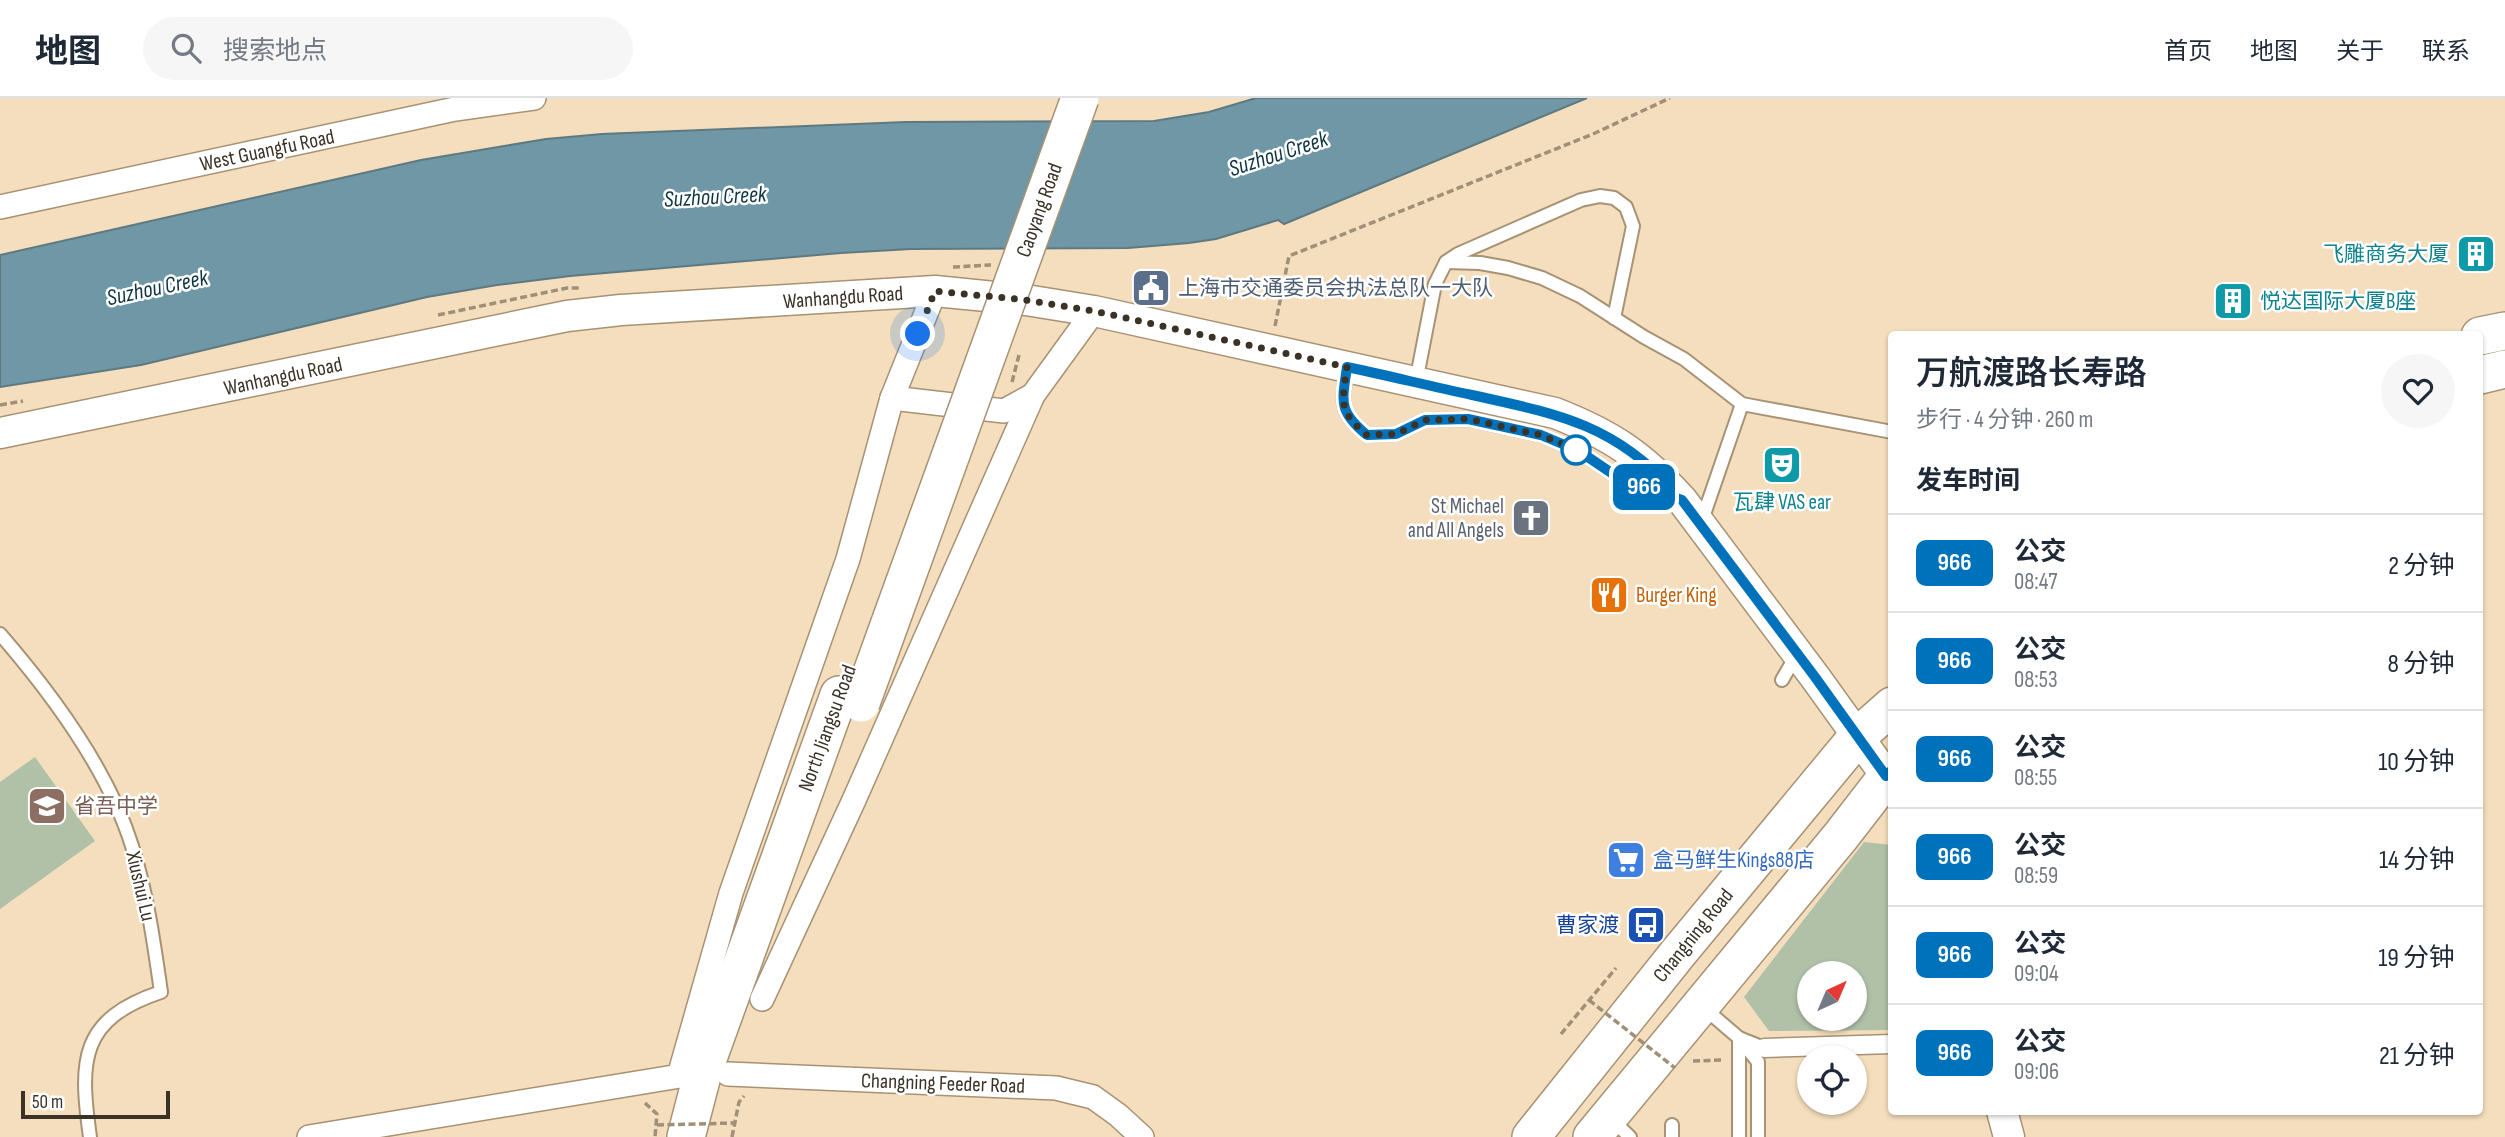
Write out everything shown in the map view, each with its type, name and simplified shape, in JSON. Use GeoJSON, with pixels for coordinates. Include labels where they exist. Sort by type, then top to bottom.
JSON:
{"type":"FeatureCollection","features":[{"type":"Feature","properties":{"kind":"main road","name":"Caoyang Road"},"geometry":{"type":"LineString","coordinates":[[998,330],[1055,98]]}},
{"type":"Feature","properties":{"kind":"main road","name":"Caoyang Road"},"geometry":{"type":"LineString","coordinates":[[998,330],[1080,98]]}},
{"type":"Feature","properties":{"kind":"main road","name":"North Jiangsu Road"},"geometry":{"type":"LineString","coordinates":[[671,1131],[714,1079],[850,699],[998,330]]}},
{"type":"Feature","properties":{"kind":"main road"},"geometry":{"type":"LineString","coordinates":[[2483,336],[2505,331]]}},
{"type":"Feature","properties":{"kind":"main road"},"geometry":{"type":"LineString","coordinates":[[2483,374],[2505,369]]}},
{"type":"Feature","properties":{"kind":"main road","name":"Changning Road"},"geometry":{"type":"LineString","coordinates":[[1531,1137],[1679,952],[1858,736],[1888,710]]}},
{"type":"Feature","properties":{"kind":"main road"},"geometry":{"type":"LineString","coordinates":[[1610,1130],[1701,1006],[1888,779]]}},
{"type":"Feature","properties":{"kind":"main road","name":"North Jiangsu Road"},"geometry":{"type":"LineString","coordinates":[[714,1079],[721,1130]]}},
{"type":"Feature","properties":{"kind":"street","name":"West Guangfu Road"},"geometry":{"type":"LineString","coordinates":[[0,207],[455,109],[534,98]]}},
{"type":"Feature","properties":{"kind":"street","name":"Wanhangdu Road"},"geometry":{"type":"LineString","coordinates":[[0,433],[567,316],[621,310],[935,291],[1026,300],[1094,311],[1555,413],[1612,439],[1661,477],[1682,500],[1888,774]]}},
{"type":"Feature","properties":{"kind":"street"},"geometry":{"type":"LineString","coordinates":[[714,1079],[730,893],[848,559],[892,398],[935,291]]}},
{"type":"Feature","properties":{"kind":"street"},"geometry":{"type":"LineString","coordinates":[[762,999],[854,800],[1033,396],[1094,311]]}},
{"type":"Feature","properties":{"kind":"street"},"geometry":{"type":"LineString","coordinates":[[892,398],[1004,411],[1033,396]]}},
{"type":"Feature","properties":{"kind":"street"},"geometry":{"type":"LineString","coordinates":[[1764,1048],[1888,1045]]}},
{"type":"Feature","properties":{"kind":"street","name":"Changning Feeder Road"},"geometry":{"type":"LineString","coordinates":[[309,1137],[714,1079],[1056,1088],[1093,1097],[1142,1137]]}},
{"type":"Feature","properties":{"kind":"street"},"geometry":{"type":"LineString","coordinates":[[2003,1115],[2009,1137]]}},
{"type":"Feature","properties":{"kind":"lane"},"geometry":{"type":"LineString","coordinates":[[1416,383],[1435,284],[1446,262],[1458,254],[1581,200],[1600,195],[1614,198],[1626,207],[1633,226],[1614,317]]}},
{"type":"Feature","properties":{"kind":"lane"},"geometry":{"type":"LineString","coordinates":[[1446,262],[1480,263],[1508,268],[1542,278],[1580,296],[1684,359],[1742,404],[1888,431]]}},
{"type":"Feature","properties":{"kind":"lane"},"geometry":{"type":"LineString","coordinates":[[1347,367],[1342,402],[1352,423],[1367,435],[1396,434],[1425,420],[1468,419],[1541,435],[1579,451],[1619,478],[1682,500]]}},
{"type":"Feature","properties":{"kind":"lane"},"geometry":{"type":"LineString","coordinates":[[1700,523],[1742,404]]}},
{"type":"Feature","properties":{"kind":"lane","name":"Xiushui Lu"},"geometry":{"type":"LineString","coordinates":[[0,634],[28,667],[76,734],[109,791],[131,844],[153,935],[161,992],[135,1001],[114,1013],[100,1030],[89,1051],[84,1075],[90,1137]]}},
{"type":"Feature","properties":{"kind":"lane"},"geometry":{"type":"LineString","coordinates":[[1782,680],[1797,653]]}},
{"type":"Feature","properties":{"kind":"lane"},"geometry":{"type":"LineString","coordinates":[[1701,1006],[1739,1038],[1758,1062],[1758,1137]]}},
{"type":"Feature","properties":{"kind":"lane"},"geometry":{"type":"LineString","coordinates":[[1739,1038],[1764,1048]]}},
{"type":"Feature","properties":{"kind":"lane"},"geometry":{"type":"LineString","coordinates":[[1739,1038],[1739,1137]]}},
{"type":"Feature","properties":{"kind":"path"},"geometry":{"type":"LineString","coordinates":[[1271,350],[1289,256],[1593,134],[1670,98]]}},
{"type":"Feature","properties":{"kind":"path"},"geometry":{"type":"LineString","coordinates":[[998,330],[1004,411]]}},
{"type":"Feature","properties":{"kind":"path"},"geometry":{"type":"LineString","coordinates":[[1561,1034],[1616,968]]}},
{"type":"Feature","properties":{"kind":"path"},"geometry":{"type":"LineString","coordinates":[[1589,1000],[1675,1069]]}},
{"type":"Feature","properties":{"kind":"path"},"geometry":{"type":"LineString","coordinates":[[714,1079],[739,1102],[721,1130]]}},
{"type":"Feature","properties":{"kind":"path"},"geometry":{"type":"LineString","coordinates":[[641,1102],[650,1105],[671,1131]]}},
{"type":"Feature","properties":{"kind":"path"},"geometry":{"type":"LineString","coordinates":[[655,1137],[671,1131],[721,1130],[732,1137]]}},
{"type":"Feature","properties":{"kind":"green space"},"geometry":{"type":"Polygon","coordinates":[[[35,757],[95,841],[0,909],[0,782],[35,757]]]}},
{"type":"Feature","properties":{"kind":"green space"},"geometry":{"type":"Polygon","coordinates":[[[1864,842],[1888,845],[1888,1030],[1867,1030],[1867,961],[1797,961],[1797,1031],[1769,1031],[1744,997],[1864,842]]]}},
{"type":"Feature","properties":{"kind":"water","name":"Suzhou Creek"},"geometry":{"type":"Polygon","coordinates":[[[1256,98],[1587,98],[1284,224],[1278,220],[1216,239],[1128,248],[911,249],[841,253],[570,276],[427,297],[141,365],[0,387],[0,255],[421,160],[546,139],[602,134],[906,122],[1154,121],[1209,112],[1256,98]]]}},
{"type":"Feature","properties":{"kind":"bus line","name":"966"},"geometry":{"type":"LineString","coordinates":[[1672,489],[1638,457],[1612,439],[1555,413],[1347,367],[1342,402],[1352,423],[1367,435],[1396,434],[1425,420],[1468,419],[1541,435],[1579,451],[1619,478],[1682,500],[1886,776],[1888,774]]}},
{"type":"Feature","properties":{"kind":"place","name":"飞雕商务大厦"},"geometry":{"type":"Point","coordinates":[2476,254]}},
{"type":"Feature","properties":{"kind":"place","name":"上海市交通委员会执法总队一大队"},"geometry":{"type":"Point","coordinates":[1151,288]}},
{"type":"Feature","properties":{"kind":"place","name":"悦达国际大厦B座"},"geometry":{"type":"Point","coordinates":[2233,301]}},
{"type":"Feature","properties":{"kind":"place","name":"瓦肆 VAS ear"},"geometry":{"type":"Point","coordinates":[1782,465]}},
{"type":"Feature","properties":{"kind":"place","name":"St Michael and All Angels"},"geometry":{"type":"Point","coordinates":[1531,518]}},
{"type":"Feature","properties":{"kind":"place","name":"Burger King"},"geometry":{"type":"Point","coordinates":[1609,595]}},
{"type":"Feature","properties":{"kind":"place","name":"省吾中学"},"geometry":{"type":"Point","coordinates":[47,806]}},
{"type":"Feature","properties":{"kind":"place","name":"盒马鲜生Kings88店"},"geometry":{"type":"Point","coordinates":[1626,860]}},
{"type":"Feature","properties":{"kind":"place","name":"曹家渡"},"geometry":{"type":"Point","coordinates":[1646,925]}},
{"type":"Feature","properties":{"kind":"route"},"geometry":{"type":"LineString","coordinates":[[918,334],[935,291],[1026,300],[1094,311],[1347,367],[1342,402],[1352,423],[1367,435],[1396,434],[1425,420],[1468,419],[1541,435],[1579,451],[1576,450]]}}]}
